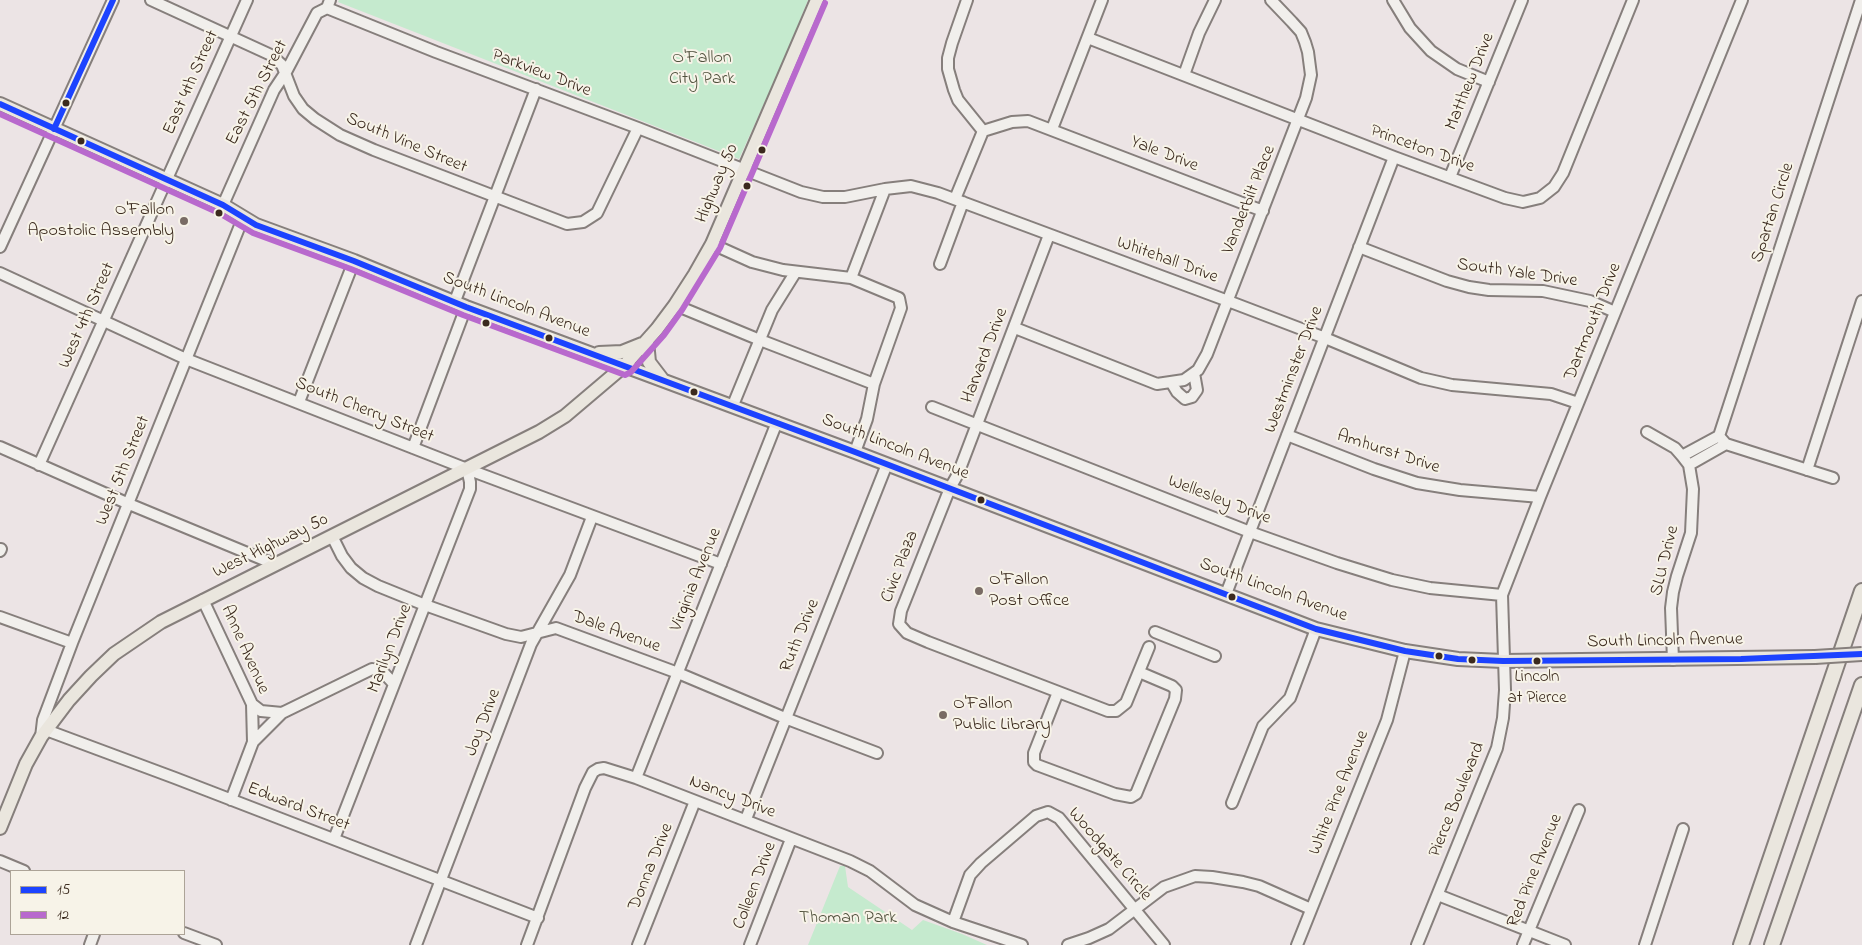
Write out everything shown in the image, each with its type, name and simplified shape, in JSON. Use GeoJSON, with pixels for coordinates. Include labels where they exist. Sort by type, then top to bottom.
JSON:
{"type":"FeatureCollection","features":[{"type":"Feature","properties":{"kind":"highway"},"geometry":{"type":"LineString","coordinates":[[1741,945],[1862,591]]}},
{"type":"Feature","properties":{"kind":"highway"},"geometry":{"type":"LineString","coordinates":[[1772,945],[1862,685]]}},
{"type":"Feature","properties":{"kind":"main road","name":"Highway 50"},"geometry":{"type":"LineString","coordinates":[[624,366],[647,341],[675,304],[712,244],[817,0]]}},
{"type":"Feature","properties":{"kind":"main road","name":"South Lincoln Avenue"},"geometry":{"type":"LineString","coordinates":[[0,104],[223,205],[256,225],[1316,629],[1405,650],[1458,659],[1503,661],[1673,660],[1815,657],[1862,654]]}},
{"type":"Feature","properties":{"kind":"main road"},"geometry":{"type":"LineString","coordinates":[[589,353],[609,354],[622,352],[635,348],[647,341],[649,362],[663,380]]}},
{"type":"Feature","properties":{"kind":"main road","name":"West Highway 50"},"geometry":{"type":"LineString","coordinates":[[0,828],[26,764],[43,734],[68,700],[114,654],[162,622],[203,600],[539,432],[565,416],[624,366]]}},
{"type":"Feature","properties":{"kind":"street"},"geometry":{"type":"LineString","coordinates":[[0,247],[113,0]]}},
{"type":"Feature","properties":{"kind":"street","name":"South Vine Street"},"geometry":{"type":"LineString","coordinates":[[151,0],[271,55],[282,65],[294,96],[303,108],[315,119],[340,135],[374,150],[567,224],[583,222],[597,213],[638,128]]}},
{"type":"Feature","properties":{"kind":"street","name":"East 4th Street"},"geometry":{"type":"LineString","coordinates":[[167,180],[247,0]]}},
{"type":"Feature","properties":{"kind":"street"},"geometry":{"type":"LineString","coordinates":[[940,264],[983,131],[958,100],[948,69],[948,58],[952,43],[967,0]]}},
{"type":"Feature","properties":{"kind":"street"},"geometry":{"type":"LineString","coordinates":[[1052,129],[1102,0]]}},
{"type":"Feature","properties":{"kind":"street"},"geometry":{"type":"LineString","coordinates":[[1184,75],[1200,32],[1216,0]]}},
{"type":"Feature","properties":{"kind":"street","name":"Vanderbilt Place"},"geometry":{"type":"LineString","coordinates":[[1194,373],[1208,354],[1299,121],[1306,98],[1310,75],[1308,52],[1300,32],[1271,0]]}},
{"type":"Feature","properties":{"kind":"street"},"geometry":{"type":"LineString","coordinates":[[1393,0],[1410,28],[1431,51],[1457,69],[1489,82]]}},
{"type":"Feature","properties":{"kind":"street","name":"Matthew Drive"},"geometry":{"type":"LineString","coordinates":[[1450,177],[1522,0]]}},
{"type":"Feature","properties":{"kind":"street","name":"Princeton Drive"},"geometry":{"type":"LineString","coordinates":[[1088,38],[1394,157],[1505,198],[1523,202],[1540,198],[1554,188],[1563,174],[1633,0]]}},
{"type":"Feature","properties":{"kind":"street","name":"Dartmouth Drive"},"geometry":{"type":"LineString","coordinates":[[1503,661],[1502,594],[1742,0]]}},
{"type":"Feature","properties":{"kind":"street","name":"Spartan Circle"},"geometry":{"type":"LineString","coordinates":[[1722,440],[1861,0]]}},
{"type":"Feature","properties":{"kind":"street","name":"Parkview Drive"},"geometry":{"type":"LineString","coordinates":[[328,4],[436,52],[744,170]]}},
{"type":"Feature","properties":{"kind":"street","name":"East 5th Street"},"geometry":{"type":"LineString","coordinates":[[223,205],[274,90],[286,72],[317,13],[328,4]]}},
{"type":"Feature","properties":{"kind":"street"},"geometry":{"type":"LineString","coordinates":[[413,448],[494,197],[536,89]]}},
{"type":"Feature","properties":{"kind":"street","name":"Yale Drive"},"geometry":{"type":"LineString","coordinates":[[983,131],[996,126],[1028,121],[1264,211]]}},
{"type":"Feature","properties":{"kind":"street","name":"Westminster Drive"},"geometry":{"type":"LineString","coordinates":[[1226,594],[1394,157]]}},
{"type":"Feature","properties":{"kind":"street","name":"Whitehall Drive"},"geometry":{"type":"LineString","coordinates":[[744,170],[800,192],[824,197],[845,198],[885,189],[912,186],[959,201],[1228,300],[1421,378],[1452,385],[1551,394],[1578,403]]}},
{"type":"Feature","properties":{"kind":"street","name":"West 4th Street"},"geometry":{"type":"LineString","coordinates":[[39,465],[167,180]]}},
{"type":"Feature","properties":{"kind":"street"},"geometry":{"type":"LineString","coordinates":[[852,278],[885,189]]}},
{"type":"Feature","properties":{"kind":"street","name":"West 5th Street"},"geometry":{"type":"LineString","coordinates":[[43,734],[43,720],[72,643],[243,218]]}},
{"type":"Feature","properties":{"kind":"street","name":"Harvard Drive"},"geometry":{"type":"LineString","coordinates":[[950,488],[958,474],[1049,235]]}},
{"type":"Feature","properties":{"kind":"street"},"geometry":{"type":"LineString","coordinates":[[712,244],[752,262],[795,273],[852,278],[899,298],[901,308],[874,384],[867,418],[855,452]]}},
{"type":"Feature","properties":{"kind":"street","name":"South Yale Drive"},"geometry":{"type":"LineString","coordinates":[[1359,247],[1447,281],[1469,287],[1489,290],[1551,292],[1590,301],[1615,312]]}},
{"type":"Feature","properties":{"kind":"street"},"geometry":{"type":"LineString","coordinates":[[299,402],[354,261]]}},
{"type":"Feature","properties":{"kind":"street","name":"South Cherry Street"},"geometry":{"type":"LineString","coordinates":[[0,273],[186,359],[592,517],[721,564]]}},
{"type":"Feature","properties":{"kind":"street"},"geometry":{"type":"LineString","coordinates":[[733,406],[772,310],[795,273]]}},
{"type":"Feature","properties":{"kind":"street"},"geometry":{"type":"LineString","coordinates":[[1807,470],[1862,302]]}},
{"type":"Feature","properties":{"kind":"street"},"geometry":{"type":"LineString","coordinates":[[675,304],[760,340],[874,384]]}},
{"type":"Feature","properties":{"kind":"street"},"geometry":{"type":"LineString","coordinates":[[1014,328],[1148,382],[1157,384],[1184,380],[1194,373],[1197,390],[1192,397],[1185,399],[1177,392],[1171,382]]}},
{"type":"Feature","properties":{"kind":"street","name":"Wellesley Drive"},"geometry":{"type":"LineString","coordinates":[[932,407],[1250,532],[1337,563],[1392,580],[1430,588],[1502,594]]}},
{"type":"Feature","properties":{"kind":"street","name":"Virginia Avenue"},"geometry":{"type":"LineString","coordinates":[[636,778],[777,422]]}},
{"type":"Feature","properties":{"kind":"street","name":"SLU Drive"},"geometry":{"type":"LineString","coordinates":[[1647,432],[1676,448],[1688,465],[1694,488],[1691,533],[1676,576],[1673,592],[1673,660]]}},
{"type":"Feature","properties":{"kind":"street","name":"Amhurst Drive"},"geometry":{"type":"LineString","coordinates":[[1287,435],[1374,469],[1417,483],[1460,490],[1540,497]]}},
{"type":"Feature","properties":{"kind":"street"},"geometry":{"type":"LineString","coordinates":[[1688,465],[1722,440]]}},
{"type":"Feature","properties":{"kind":"street"},"geometry":{"type":"LineString","coordinates":[[1682,456],[1722,440],[1833,478]]}},
{"type":"Feature","properties":{"kind":"street"},"geometry":{"type":"LineString","coordinates":[[0,447],[129,504],[274,564]]}},
{"type":"Feature","properties":{"kind":"street","name":"Ruth Drive"},"geometry":{"type":"LineString","coordinates":[[746,819],[887,464]]}},
{"type":"Feature","properties":{"kind":"street","name":"Marilyn Drive"},"geometry":{"type":"LineString","coordinates":[[334,839],[470,489],[467,469]]}},
{"type":"Feature","properties":{"kind":"street","name":"Civic Plaza"},"geometry":{"type":"LineString","coordinates":[[950,488],[901,611],[899,624],[907,633],[1058,692]]}},
{"type":"Feature","properties":{"kind":"street","name":"Joy Drive"},"geometry":{"type":"LineString","coordinates":[[416,945],[531,644],[570,576],[592,517]]}},
{"type":"Feature","properties":{"kind":"street","name":"Dale Avenue"},"geometry":{"type":"LineString","coordinates":[[332,536],[342,556],[351,568],[363,578],[425,605],[506,634],[521,637],[556,628],[678,673],[785,718],[878,753]]}},
{"type":"Feature","properties":{"kind":"street","name":"Anne Avenue"},"geometry":{"type":"LineString","coordinates":[[203,600],[252,704],[253,742],[231,800]]}},
{"type":"Feature","properties":{"kind":"street"},"geometry":{"type":"LineString","coordinates":[[0,616],[72,643]]}},
{"type":"Feature","properties":{"kind":"street"},"geometry":{"type":"LineString","coordinates":[[1232,802],[1263,726],[1290,698],[1316,629]]}},
{"type":"Feature","properties":{"kind":"street"},"geometry":{"type":"LineString","coordinates":[[1155,632],[1215,656]]}},
{"type":"Feature","properties":{"kind":"street"},"geometry":{"type":"LineString","coordinates":[[1139,672],[1172,686],[1176,690],[1175,699],[1136,794],[1131,797],[1115,794],[1036,765],[1034,753],[1058,692],[1108,711],[1116,711],[1126,703],[1149,647]]}},
{"type":"Feature","properties":{"kind":"street","name":"White Pine Avenue"},"geometry":{"type":"LineString","coordinates":[[1297,945],[1387,720],[1405,650]]}},
{"type":"Feature","properties":{"kind":"street","name":"Pierce Boulevard"},"geometry":{"type":"LineString","coordinates":[[1417,945],[1497,748],[1503,718],[1503,661]]}},
{"type":"Feature","properties":{"kind":"street"},"geometry":{"type":"LineString","coordinates":[[253,742],[282,713],[372,669],[382,671],[394,684]]}},
{"type":"Feature","properties":{"kind":"street"},"geometry":{"type":"LineString","coordinates":[[252,704],[261,711],[282,713]]}},
{"type":"Feature","properties":{"kind":"street","name":"Edward Street"},"geometry":{"type":"LineString","coordinates":[[43,734],[231,800],[538,918]]}},
{"type":"Feature","properties":{"kind":"street","name":"Nancy Drive"},"geometry":{"type":"LineString","coordinates":[[527,945],[585,788],[593,772],[604,768],[746,819],[791,839],[850,861],[870,870],[915,905],[1004,943],[1022,945]]}},
{"type":"Feature","properties":{"kind":"street","name":"Donna Drive"},"geometry":{"type":"LineString","coordinates":[[638,945],[695,801]]}},
{"type":"Feature","properties":{"kind":"street","name":"Red Pine Avenue"},"geometry":{"type":"LineString","coordinates":[[1523,945],[1579,810]]}},
{"type":"Feature","properties":{"kind":"street","name":"Woodgate Circle"},"geometry":{"type":"LineString","coordinates":[[952,922],[970,875],[981,863],[1036,816],[1048,812],[1059,818],[1164,945]]}},
{"type":"Feature","properties":{"kind":"street"},"geometry":{"type":"LineString","coordinates":[[1645,945],[1683,828]]}},
{"type":"Feature","properties":{"kind":"street","name":"Colleen Drive"},"geometry":{"type":"LineString","coordinates":[[750,945],[791,839]]}},
{"type":"Feature","properties":{"kind":"street"},"geometry":{"type":"LineString","coordinates":[[0,860],[22,870]]}},
{"type":"Feature","properties":{"kind":"street"},"geometry":{"type":"LineString","coordinates":[[1068,945],[1109,929],[1164,887],[1195,876],[1212,877],[1259,886],[1311,909]]}},
{"type":"Feature","properties":{"kind":"street"},"geometry":{"type":"LineString","coordinates":[[1438,895],[1565,945]]}},
{"type":"Feature","properties":{"kind":"street"},"geometry":{"type":"LineString","coordinates":[[185,932],[216,945]]}},
{"type":"Feature","properties":{"kind":"green space","name":"O'Fallon City Park"},"geometry":{"type":"Polygon","coordinates":[[[339,0],[808,0],[786,55],[739,159],[338,2],[339,0]]]}},
{"type":"Feature","properties":{"kind":"green space","name":"Thoman Park"},"geometry":{"type":"Polygon","coordinates":[[[840,866],[845,866],[848,887],[912,930],[923,920],[987,945],[808,945],[840,866]]]}},
{"type":"Feature","properties":{"kind":"transit line","name":"15"},"geometry":{"type":"LineString","coordinates":[[54,129],[113,0]]}},
{"type":"Feature","properties":{"kind":"transit line","name":"12"},"geometry":{"type":"LineString","coordinates":[[0,114],[219,213],[253,233],[351,269],[463,315],[625,375],[631,372],[664,335],[682,310],[720,248],[825,3]]}},
{"type":"Feature","properties":{"kind":"transit line","name":"15"},"geometry":{"type":"LineString","coordinates":[[0,104],[223,205],[256,225],[354,261],[466,307],[855,452],[1316,629],[1405,651],[1458,659],[1503,661],[1741,659],[1862,654]]}},
{"type":"Feature","properties":{"kind":"place","name":"O'Fallon Apostolic Assembly"},"geometry":{"type":"Point","coordinates":[184,221]}},
{"type":"Feature","properties":{"kind":"place","name":"O'Fallon Post Office"},"geometry":{"type":"Point","coordinates":[979,591]}},
{"type":"Feature","properties":{"kind":"place","name":"Lincoln at Pierce"},"geometry":{"type":"Point","coordinates":[1537,661]}},
{"type":"Feature","properties":{"kind":"place","name":"O'Fallon Public Library"},"geometry":{"type":"Point","coordinates":[943,715]}}]}
